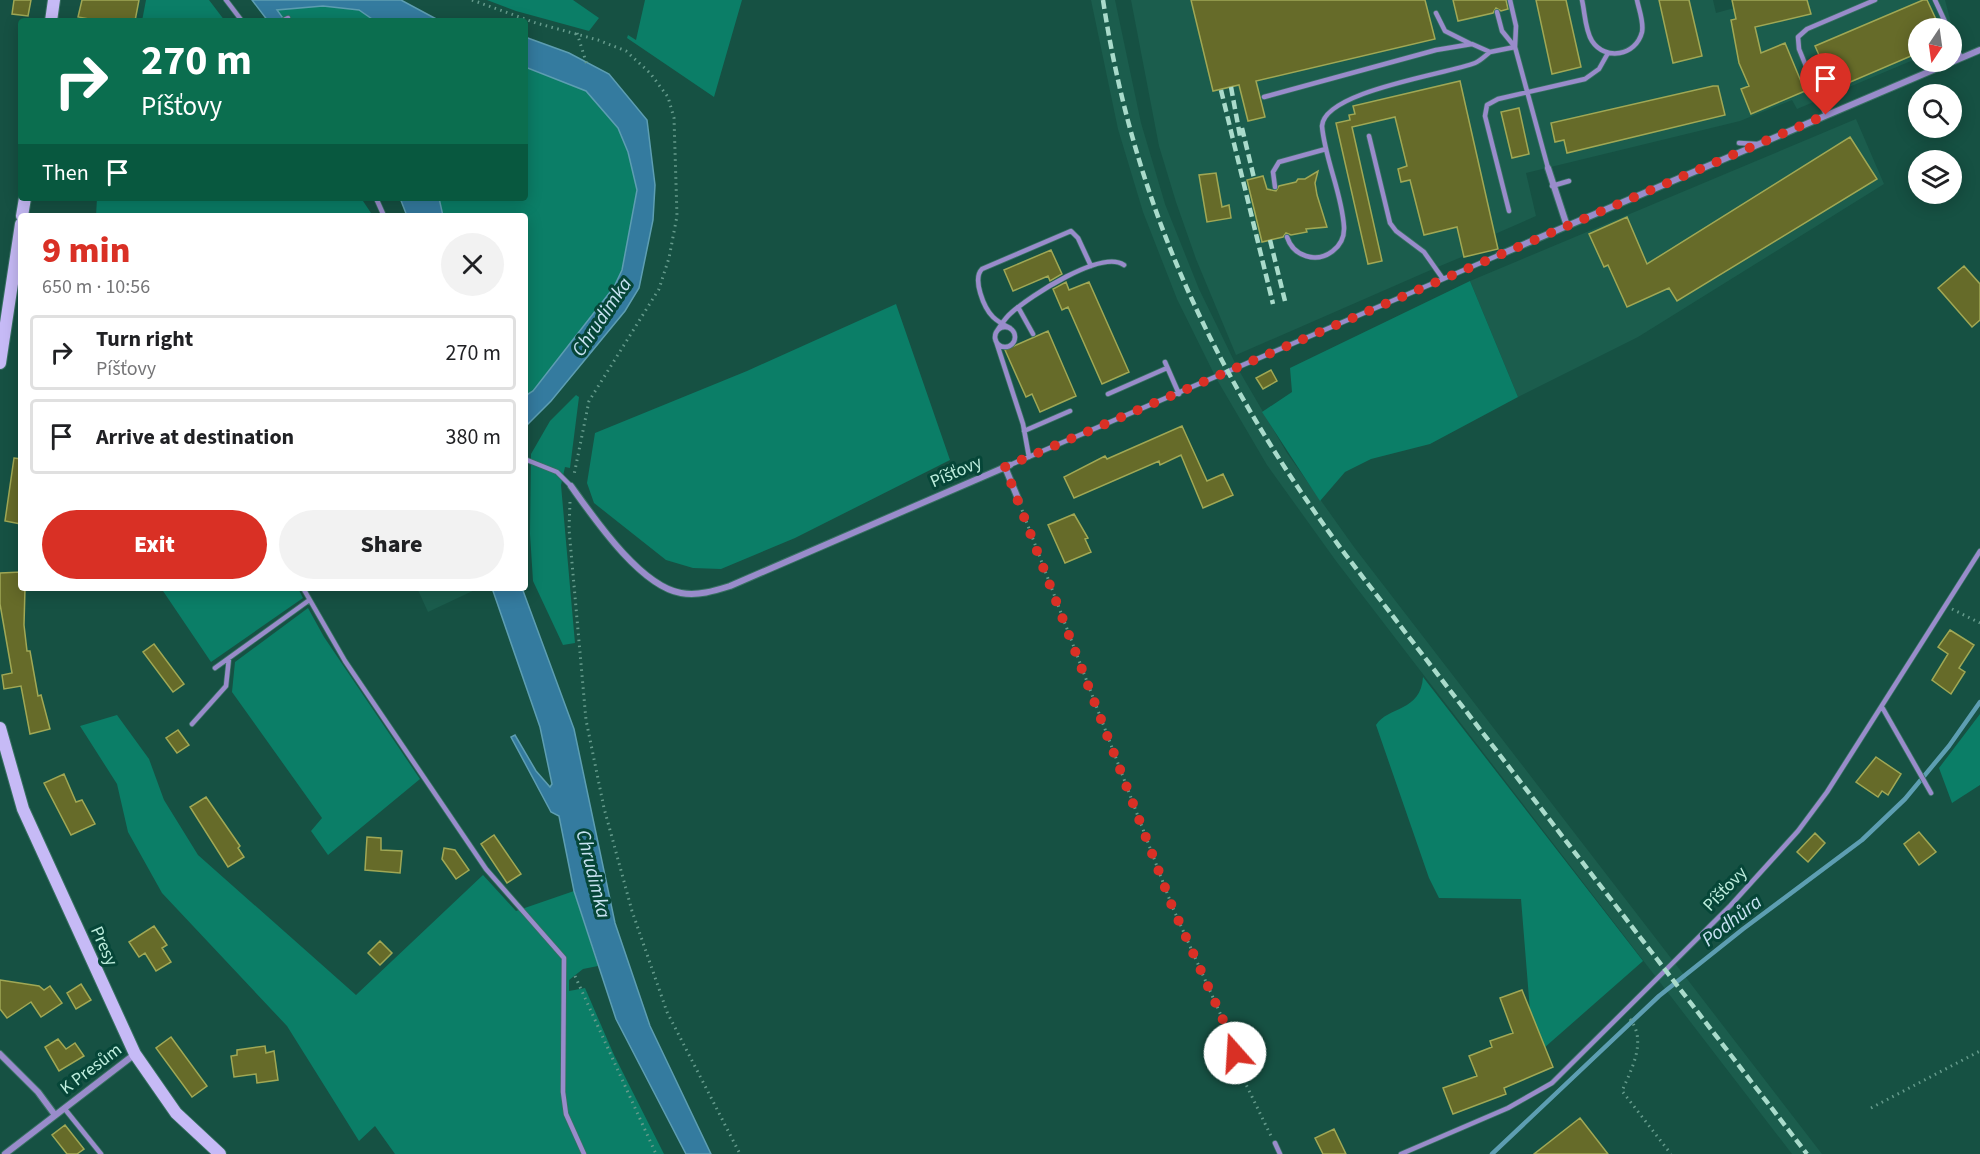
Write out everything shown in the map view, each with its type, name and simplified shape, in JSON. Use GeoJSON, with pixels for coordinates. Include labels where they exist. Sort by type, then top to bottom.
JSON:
{"type":"FeatureCollection","features":[{"type":"Feature","properties":{"kind":"street"},"geometry":{"type":"LineString","coordinates":[[51,18],[54,0]]}},
{"type":"Feature","properties":{"kind":"street","name":"Píšťovy"},"geometry":{"type":"LineString","coordinates":[[1962,58],[1980,50]]}},
{"type":"Feature","properties":{"kind":"street","name":"Píšťovy"},"geometry":{"type":"LineString","coordinates":[[1499,255],[1928,72]]}},
{"type":"Feature","properties":{"kind":"street"},"geometry":{"type":"LineString","coordinates":[[1548,168],[1552,186],[1567,226]]}},
{"type":"Feature","properties":{"kind":"street"},"geometry":{"type":"LineString","coordinates":[[0,363],[18,244]]}},
{"type":"Feature","properties":{"kind":"street"},"geometry":{"type":"LineString","coordinates":[[1008,466],[1019,501]]}},
{"type":"Feature","properties":{"kind":"street","name":"Píšťovy"},"geometry":{"type":"LineString","coordinates":[[572,486],[593,516],[649,577],[669,590],[689,594],[707,593],[730,586],[1008,466]]}},
{"type":"Feature","properties":{"kind":"street","name":"Presy"},"geometry":{"type":"LineString","coordinates":[[0,728],[23,808],[135,1054],[176,1113],[220,1154]]}},
{"type":"Feature","properties":{"kind":"street","name":"K Presům"},"geometry":{"type":"LineString","coordinates":[[0,1054],[38,1092],[55,1115]]}},
{"type":"Feature","properties":{"kind":"street","name":"K Presům"},"geometry":{"type":"LineString","coordinates":[[5,1154],[135,1054]]}},
{"type":"Feature","properties":{"kind":"lane"},"geometry":{"type":"LineString","coordinates":[[226,0],[240,18]]}},
{"type":"Feature","properties":{"kind":"lane"},"geometry":{"type":"LineString","coordinates":[[1510,0],[1516,26],[1515,46],[1530,92],[1548,168]]}},
{"type":"Feature","properties":{"kind":"lane"},"geometry":{"type":"LineString","coordinates":[[1582,0],[1590,37],[1597,47],[1608,53],[1626,52],[1639,40],[1642,28],[1637,0]]}},
{"type":"Feature","properties":{"kind":"lane"},"geometry":{"type":"LineString","coordinates":[[1826,115],[1799,48],[1798,37],[1807,29],[1875,0]]}},
{"type":"Feature","properties":{"kind":"lane"},"geometry":{"type":"LineString","coordinates":[[1935,0],[1943,18]]}},
{"type":"Feature","properties":{"kind":"lane"},"geometry":{"type":"LineString","coordinates":[[1497,12],[1502,31],[1515,46]]}},
{"type":"Feature","properties":{"kind":"lane"},"geometry":{"type":"LineString","coordinates":[[1436,13],[1445,31],[1490,52]]}},
{"type":"Feature","properties":{"kind":"lane"},"geometry":{"type":"LineString","coordinates":[[1264,97],[1436,50],[1472,44]]}},
{"type":"Feature","properties":{"kind":"lane"},"geometry":{"type":"LineString","coordinates":[[1287,237],[1296,251],[1314,257],[1333,251],[1341,241],[1343,221],[1326,149],[1322,120],[1336,107],[1358,96],[1418,77],[1475,63],[1490,52],[1515,46]]}},
{"type":"Feature","properties":{"kind":"lane"},"geometry":{"type":"LineString","coordinates":[[1509,211],[1485,112],[1494,100],[1590,76],[1599,69],[1608,53]]}},
{"type":"Feature","properties":{"kind":"lane"},"geometry":{"type":"LineString","coordinates":[[1369,136],[1390,224],[1424,252],[1443,279]]}},
{"type":"Feature","properties":{"kind":"lane"},"geometry":{"type":"LineString","coordinates":[[1739,143],[1760,144]]}},
{"type":"Feature","properties":{"kind":"lane"},"geometry":{"type":"LineString","coordinates":[[1275,187],[1273,172],[1279,162],[1326,149]]}},
{"type":"Feature","properties":{"kind":"lane"},"geometry":{"type":"LineString","coordinates":[[1552,186],[1569,181]]}},
{"type":"Feature","properties":{"kind":"lane"},"geometry":{"type":"LineString","coordinates":[[995,338],[1002,346],[1011,345],[1016,337],[1010,328],[992,316],[980,288],[978,274],[982,269],[1071,231],[1078,238],[1091,266]]}},
{"type":"Feature","properties":{"kind":"lane","name":"Píšťovy"},"geometry":{"type":"LineString","coordinates":[[1008,466],[1499,255]]}},
{"type":"Feature","properties":{"kind":"lane"},"geometry":{"type":"LineString","coordinates":[[1029,457],[1024,431],[995,338],[997,332],[1018,307],[1091,266],[1108,260],[1124,265]]}},
{"type":"Feature","properties":{"kind":"lane"},"geometry":{"type":"LineString","coordinates":[[1018,307],[1033,334]]}},
{"type":"Feature","properties":{"kind":"lane"},"geometry":{"type":"LineString","coordinates":[[997,332],[1002,327],[1010,328]]}},
{"type":"Feature","properties":{"kind":"lane"},"geometry":{"type":"LineString","coordinates":[[1107,394],[1166,365],[1179,394]]}},
{"type":"Feature","properties":{"kind":"lane"},"geometry":{"type":"LineString","coordinates":[[1024,431],[1071,411]]}},
{"type":"Feature","properties":{"kind":"lane"},"geometry":{"type":"LineString","coordinates":[[528,460],[557,472],[572,486]]}},
{"type":"Feature","properties":{"kind":"lane","name":"Píšťovy"},"geometry":{"type":"LineString","coordinates":[[1401,1154],[1529,1098],[1564,1071],[1730,906],[1776,857],[1827,792],[1980,551]]}},
{"type":"Feature","properties":{"kind":"lane"},"geometry":{"type":"LineString","coordinates":[[304,591],[345,661],[486,869],[564,958],[563,1092],[566,1114],[584,1154]]}},
{"type":"Feature","properties":{"kind":"lane"},"geometry":{"type":"LineString","coordinates":[[215,668],[309,601]]}},
{"type":"Feature","properties":{"kind":"lane"},"geometry":{"type":"LineString","coordinates":[[192,724],[226,686],[229,658]]}},
{"type":"Feature","properties":{"kind":"lane"},"geometry":{"type":"LineString","coordinates":[[1882,707],[1931,793]]}},
{"type":"Feature","properties":{"kind":"lane","name":"K Presům"},"geometry":{"type":"LineString","coordinates":[[64,1108],[100,1154]]}},
{"type":"Feature","properties":{"kind":"lane"},"geometry":{"type":"LineString","coordinates":[[1275,1143],[1280,1154]]}},
{"type":"Feature","properties":{"kind":"path"},"geometry":{"type":"LineString","coordinates":[[472,0],[522,18]]}},
{"type":"Feature","properties":{"kind":"path"},"geometry":{"type":"LineString","coordinates":[[528,20],[577,33],[626,51],[650,73],[668,97],[676,135],[676,216],[669,258],[659,289],[589,401],[572,486],[569,529],[586,720],[604,808],[632,911],[667,1012],[740,1154]]}},
{"type":"Feature","properties":{"kind":"path"},"geometry":{"type":"LineString","coordinates":[[577,33],[587,65]]}},
{"type":"Feature","properties":{"kind":"path"},"geometry":{"type":"LineString","coordinates":[[1019,501],[1172,906],[1228,1031],[1241,1074],[1275,1143]]}},
{"type":"Feature","properties":{"kind":"path"},"geometry":{"type":"LineString","coordinates":[[1946,606],[1980,623]]}},
{"type":"Feature","properties":{"kind":"path"},"geometry":{"type":"LineString","coordinates":[[564,958],[581,986],[656,1154]]}},
{"type":"Feature","properties":{"kind":"path"},"geometry":{"type":"LineString","coordinates":[[1628,1016],[1636,1027],[1638,1054],[1622,1091],[1671,1154]]}},
{"type":"Feature","properties":{"kind":"path"},"geometry":{"type":"LineString","coordinates":[[1871,1108],[1980,1051]]}},
{"type":"Feature","properties":{"kind":"shaded area"},"geometry":{"type":"Polygon","coordinates":[[[146,0],[209,0],[223,18],[143,18],[146,0]]]}},
{"type":"Feature","properties":{"kind":"shaded area"},"geometry":{"type":"Polygon","coordinates":[[[487,0],[573,0],[599,18],[589,31],[516,11],[487,0]]]}},
{"type":"Feature","properties":{"kind":"shaded area"},"geometry":{"type":"Polygon","coordinates":[[[645,0],[742,0],[714,97],[627,38],[628,35],[636,40],[645,0]]]}},
{"type":"Feature","properties":{"kind":"shaded area"},"geometry":{"type":"Polygon","coordinates":[[[1091,0],[1115,0],[1141,123],[1165,204],[1199,289],[1237,367],[1287,453],[1354,547],[1822,1154],[1792,1154],[1336,561],[1267,465],[1216,378],[1177,299],[1143,212],[1118,129],[1091,0]]]}},
{"type":"Feature","properties":{"kind":"shaded area"},"geometry":{"type":"Polygon","coordinates":[[[1131,0],[1713,0],[1716,13],[1763,0],[1945,0],[1950,18],[1908,18],[1908,62],[1797,109],[1792,100],[1740,121],[1526,173],[1536,216],[1495,234],[1498,248],[1464,256],[1236,355],[1196,259],[1159,146],[1131,0]]]}},
{"type":"Feature","properties":{"kind":"shaded area"},"geometry":{"type":"Polygon","coordinates":[[[323,6],[359,10],[371,18],[283,18],[276,10],[323,6]]]}},
{"type":"Feature","properties":{"kind":"shaded area"},"geometry":{"type":"Polygon","coordinates":[[[528,68],[586,91],[618,128],[628,152],[637,190],[622,270],[614,287],[533,391],[528,394],[528,213],[442,213],[440,201],[528,201],[528,68]]]}},
{"type":"Feature","properties":{"kind":"shaded area"},"geometry":{"type":"Polygon","coordinates":[[[1856,119],[1884,184],[1638,337],[1518,397],[1470,281],[1856,119]]]}},
{"type":"Feature","properties":{"kind":"shaded area"},"geometry":{"type":"Polygon","coordinates":[[[97,201],[363,201],[371,213],[96,213],[97,201]]]}},
{"type":"Feature","properties":{"kind":"shaded area"},"geometry":{"type":"Polygon","coordinates":[[[1470,281],[1518,397],[1430,444],[1371,459],[1345,472],[1320,501],[1262,412],[1292,392],[1290,368],[1470,281]]]}},
{"type":"Feature","properties":{"kind":"shaded area"},"geometry":{"type":"Polygon","coordinates":[[[896,304],[950,460],[795,538],[721,569],[693,568],[666,560],[594,503],[587,483],[595,433],[747,371],[896,304]]]}},
{"type":"Feature","properties":{"kind":"shaded area"},"geometry":{"type":"Polygon","coordinates":[[[576,395],[579,397],[570,468],[565,467],[561,485],[575,643],[563,645],[533,581],[530,534],[531,454],[550,421],[576,395]]]}},
{"type":"Feature","properties":{"kind":"shaded area"},"geometry":{"type":"Polygon","coordinates":[[[163,591],[300,591],[303,598],[211,662],[163,591]]]}},
{"type":"Feature","properties":{"kind":"shaded area"},"geometry":{"type":"Polygon","coordinates":[[[418,591],[473,591],[428,612],[418,591]]]}},
{"type":"Feature","properties":{"kind":"shaded area"},"geometry":{"type":"Polygon","coordinates":[[[308,608],[324,637],[420,779],[328,855],[311,831],[322,818],[232,692],[235,662],[308,608]]]}},
{"type":"Feature","properties":{"kind":"shaded area"},"geometry":{"type":"Polygon","coordinates":[[[1423,677],[1643,961],[1544,1048],[1530,1011],[1521,899],[1439,898],[1429,878],[1376,725],[1388,714],[1410,703],[1416,697],[1423,677]]]}},
{"type":"Feature","properties":{"kind":"shaded area"},"geometry":{"type":"Polygon","coordinates":[[[1980,714],[1980,785],[1952,803],[1939,768],[1980,714]]]}},
{"type":"Feature","properties":{"kind":"shaded area"},"geometry":{"type":"Polygon","coordinates":[[[117,715],[149,759],[164,800],[198,855],[356,995],[483,875],[516,911],[574,891],[598,966],[583,969],[569,980],[569,991],[585,988],[614,1055],[664,1154],[395,1154],[375,1126],[359,1141],[287,1026],[162,893],[128,832],[117,784],[80,726],[117,715]]]}},
{"type":"Feature","properties":{"kind":"water"},"geometry":{"type":"Polygon","coordinates":[[[252,0],[401,0],[434,18],[371,18],[359,10],[323,6],[277,10],[283,18],[266,18],[252,0]]]}},
{"type":"Feature","properties":{"kind":"water","name":"Chrudimka"},"geometry":{"type":"Polygon","coordinates":[[[528,38],[569,53],[609,74],[647,120],[655,185],[653,220],[639,288],[625,311],[551,401],[528,424],[528,394],[533,391],[614,287],[622,270],[637,190],[628,152],[618,128],[586,91],[528,68],[528,38]]]}},
{"type":"Feature","properties":{"kind":"water"},"geometry":{"type":"Polygon","coordinates":[[[401,201],[440,201],[442,213],[406,213],[401,201]]]}},
{"type":"Feature","properties":{"kind":"water","name":"Chrudimka"},"geometry":{"type":"Polygon","coordinates":[[[493,591],[523,591],[574,729],[615,923],[650,1026],[711,1154],[686,1154],[616,1019],[574,891],[559,816],[551,812],[511,737],[515,735],[536,771],[550,787],[552,784],[540,727],[493,591]]]}},
{"type":"Feature","properties":{"kind":"building"},"geometry":{"type":"Polygon","coordinates":[[[14,0],[31,0],[28,16],[12,14],[14,0]]]}},
{"type":"Feature","properties":{"kind":"building"},"geometry":{"type":"Polygon","coordinates":[[[82,0],[139,0],[136,18],[78,17],[82,0]]]}},
{"type":"Feature","properties":{"kind":"building"},"geometry":{"type":"Polygon","coordinates":[[[1191,0],[1425,0],[1435,39],[1256,81],[1265,117],[1248,121],[1239,85],[1213,91],[1191,0]]]}},
{"type":"Feature","properties":{"kind":"building"},"geometry":{"type":"Polygon","coordinates":[[[1453,0],[1506,0],[1508,9],[1501,11],[1496,8],[1493,13],[1458,21],[1453,0]]]}},
{"type":"Feature","properties":{"kind":"building"},"geometry":{"type":"Polygon","coordinates":[[[1536,0],[1566,0],[1581,67],[1552,74],[1536,0]]]}},
{"type":"Feature","properties":{"kind":"building"},"geometry":{"type":"Polygon","coordinates":[[[1659,0],[1689,0],[1702,56],[1673,63],[1659,0]]]}},
{"type":"Feature","properties":{"kind":"building"},"geometry":{"type":"Polygon","coordinates":[[[1732,0],[1807,0],[1811,14],[1755,27],[1761,53],[1785,43],[1805,91],[1751,114],[1741,89],[1749,86],[1739,63],[1731,20],[1736,19],[1732,0]]]}},
{"type":"Feature","properties":{"kind":"building"},"geometry":{"type":"Polygon","coordinates":[[[1923,0],[1927,0],[1935,18],[1908,18],[1908,57],[1834,89],[1815,46],[1923,0]]]}},
{"type":"Feature","properties":{"kind":"building"},"geometry":{"type":"Polygon","coordinates":[[[1460,81],[1498,249],[1464,257],[1457,227],[1424,235],[1410,180],[1401,182],[1398,169],[1407,166],[1395,117],[1352,127],[1382,261],[1368,264],[1336,123],[1350,120],[1349,115],[1355,114],[1353,106],[1460,81]]]}},
{"type":"Feature","properties":{"kind":"building"},"geometry":{"type":"Polygon","coordinates":[[[1718,86],[1725,115],[1567,153],[1564,140],[1555,142],[1551,123],[1718,86]]]}},
{"type":"Feature","properties":{"kind":"building"},"geometry":{"type":"Polygon","coordinates":[[[1519,108],[1529,154],[1512,158],[1501,112],[1519,108]]]}},
{"type":"Feature","properties":{"kind":"building"},"geometry":{"type":"Polygon","coordinates":[[[1850,137],[1877,179],[1677,301],[1669,288],[1627,307],[1608,265],[1604,267],[1589,234],[1627,217],[1647,264],[1850,137]]]}},
{"type":"Feature","properties":{"kind":"building"},"geometry":{"type":"Polygon","coordinates":[[[1318,171],[1315,183],[1327,227],[1306,229],[1307,232],[1291,235],[1286,233],[1283,237],[1262,242],[1247,180],[1263,176],[1267,189],[1276,191],[1279,186],[1296,182],[1298,179],[1305,179],[1318,171]]]}},
{"type":"Feature","properties":{"kind":"building"},"geometry":{"type":"Polygon","coordinates":[[[1216,173],[1222,207],[1229,205],[1231,218],[1207,222],[1199,175],[1216,173]]]}},
{"type":"Feature","properties":{"kind":"building"},"geometry":{"type":"Polygon","coordinates":[[[1051,250],[1062,274],[1050,281],[1048,276],[1013,291],[1004,270],[1051,250]]]}},
{"type":"Feature","properties":{"kind":"building"},"geometry":{"type":"Polygon","coordinates":[[[1964,266],[1980,284],[1980,320],[1972,327],[1938,288],[1964,266]]]}},
{"type":"Feature","properties":{"kind":"building"},"geometry":{"type":"Polygon","coordinates":[[[1066,282],[1069,290],[1089,282],[1129,372],[1102,384],[1068,307],[1062,310],[1053,289],[1066,282]]]}},
{"type":"Feature","properties":{"kind":"building"},"geometry":{"type":"Polygon","coordinates":[[[1048,331],[1076,396],[1040,412],[1032,394],[1026,397],[1005,350],[1048,331]]]}},
{"type":"Feature","properties":{"kind":"building"},"geometry":{"type":"Polygon","coordinates":[[[1271,370],[1277,381],[1263,389],[1256,378],[1271,370]]]}},
{"type":"Feature","properties":{"kind":"building"},"geometry":{"type":"Polygon","coordinates":[[[1182,426],[1207,481],[1223,474],[1233,495],[1203,508],[1181,455],[1160,465],[1159,461],[1074,498],[1064,477],[1105,456],[1107,459],[1182,426]]]}},
{"type":"Feature","properties":{"kind":"building"},"geometry":{"type":"Polygon","coordinates":[[[14,458],[18,459],[18,523],[5,521],[14,458]]]}},
{"type":"Feature","properties":{"kind":"building"},"geometry":{"type":"Polygon","coordinates":[[[1074,514],[1088,538],[1085,539],[1091,552],[1065,563],[1048,525],[1074,514]]]}},
{"type":"Feature","properties":{"kind":"building"},"geometry":{"type":"Polygon","coordinates":[[[18,572],[18,591],[25,591],[24,625],[27,651],[30,651],[38,696],[41,695],[50,729],[30,734],[21,686],[4,689],[2,675],[12,673],[0,604],[0,573],[18,572]]]}},
{"type":"Feature","properties":{"kind":"building"},"geometry":{"type":"Polygon","coordinates":[[[1950,630],[1974,645],[1959,668],[1965,672],[1951,694],[1932,680],[1948,654],[1938,647],[1950,630]]]}},
{"type":"Feature","properties":{"kind":"building"},"geometry":{"type":"Polygon","coordinates":[[[154,644],[184,684],[173,692],[143,652],[154,644]]]}},
{"type":"Feature","properties":{"kind":"building"},"geometry":{"type":"Polygon","coordinates":[[[178,730],[189,745],[177,753],[166,738],[178,730]]]}},
{"type":"Feature","properties":{"kind":"building"},"geometry":{"type":"Polygon","coordinates":[[[1876,757],[1901,774],[1888,795],[1882,791],[1878,797],[1856,782],[1876,757]]]}},
{"type":"Feature","properties":{"kind":"building"},"geometry":{"type":"Polygon","coordinates":[[[64,774],[76,802],[82,800],[95,824],[71,835],[44,783],[64,774]]]}},
{"type":"Feature","properties":{"kind":"building"},"geometry":{"type":"Polygon","coordinates":[[[206,797],[240,846],[238,848],[244,857],[228,867],[190,807],[206,797]]]}},
{"type":"Feature","properties":{"kind":"building"},"geometry":{"type":"Polygon","coordinates":[[[1919,832],[1936,852],[1919,865],[1904,844],[1919,832]]]}},
{"type":"Feature","properties":{"kind":"building"},"geometry":{"type":"Polygon","coordinates":[[[1815,833],[1825,843],[1808,862],[1797,852],[1815,833]]]}},
{"type":"Feature","properties":{"kind":"building"},"geometry":{"type":"Polygon","coordinates":[[[494,835],[521,874],[507,883],[481,844],[494,835]]]}},
{"type":"Feature","properties":{"kind":"building"},"geometry":{"type":"Polygon","coordinates":[[[367,837],[381,838],[381,850],[402,851],[400,873],[365,870],[367,837]]]}},
{"type":"Feature","properties":{"kind":"building"},"geometry":{"type":"Polygon","coordinates":[[[444,848],[455,850],[469,870],[456,879],[442,859],[444,848]]]}},
{"type":"Feature","properties":{"kind":"building"},"geometry":{"type":"Polygon","coordinates":[[[154,926],[167,945],[162,948],[171,962],[156,971],[145,953],[139,957],[129,942],[154,926]]]}},
{"type":"Feature","properties":{"kind":"building"},"geometry":{"type":"Polygon","coordinates":[[[380,941],[392,953],[380,965],[368,953],[380,941]]]}},
{"type":"Feature","properties":{"kind":"building"},"geometry":{"type":"Polygon","coordinates":[[[0,980],[39,986],[44,990],[50,986],[62,1003],[41,1017],[31,1002],[7,1018],[0,1009],[0,980]]]}},
{"type":"Feature","properties":{"kind":"building"},"geometry":{"type":"Polygon","coordinates":[[[81,984],[91,1000],[76,1009],[67,993],[81,984]]]}},
{"type":"Feature","properties":{"kind":"building"},"geometry":{"type":"Polygon","coordinates":[[[1522,990],[1553,1067],[1504,1088],[1506,1094],[1453,1114],[1443,1088],[1477,1076],[1469,1056],[1492,1047],[1490,1041],[1513,1033],[1500,998],[1522,990]]]}},
{"type":"Feature","properties":{"kind":"building"},"geometry":{"type":"Polygon","coordinates":[[[171,1037],[207,1086],[192,1097],[156,1048],[171,1037]]]}},
{"type":"Feature","properties":{"kind":"building"},"geometry":{"type":"Polygon","coordinates":[[[58,1039],[66,1049],[75,1043],[84,1056],[59,1071],[45,1047],[58,1039]]]}},
{"type":"Feature","properties":{"kind":"building"},"geometry":{"type":"Polygon","coordinates":[[[265,1046],[266,1053],[274,1051],[278,1080],[257,1083],[256,1074],[234,1077],[231,1056],[237,1055],[237,1050],[265,1046]]]}},
{"type":"Feature","properties":{"kind":"building"},"geometry":{"type":"Polygon","coordinates":[[[1580,1118],[1608,1154],[1534,1154],[1580,1118]]]}},
{"type":"Feature","properties":{"kind":"building"},"geometry":{"type":"Polygon","coordinates":[[[65,1125],[84,1149],[77,1154],[67,1154],[52,1135],[65,1125]]]}},
{"type":"Feature","properties":{"kind":"building"},"geometry":{"type":"Polygon","coordinates":[[[1334,1129],[1346,1154],[1323,1154],[1315,1138],[1334,1129]]]}},
{"type":"Feature","properties":{"kind":"waterway","name":"Podhůra"},"geometry":{"type":"LineString","coordinates":[[1492,1154],[1659,996],[1743,929],[1862,840],[1905,799],[1949,746],[1980,702]]}},
{"type":"Feature","properties":{"kind":"railway"},"geometry":{"type":"LineString","coordinates":[[1103,0],[1117,77],[1137,152],[1160,223],[1221,360],[1259,425],[1300,490],[1345,554],[1807,1154]]}},
{"type":"Feature","properties":{"kind":"railway"},"geometry":{"type":"LineString","coordinates":[[1231,87],[1240,136]]}},
{"type":"Feature","properties":{"kind":"railway"},"geometry":{"type":"LineString","coordinates":[[1221,90],[1273,304]]}},
{"type":"Feature","properties":{"kind":"railway"},"geometry":{"type":"LineString","coordinates":[[1242,128],[1254,178]]}},
{"type":"Feature","properties":{"kind":"railway"},"geometry":{"type":"LineString","coordinates":[[1270,240],[1285,301]]}},
{"type":"Feature","properties":{"kind":"route"},"geometry":{"type":"LineString","coordinates":[[1235,1053],[1211,991],[1172,906],[1005,467],[1113,420],[1138,412],[1826,115]]}}]}
